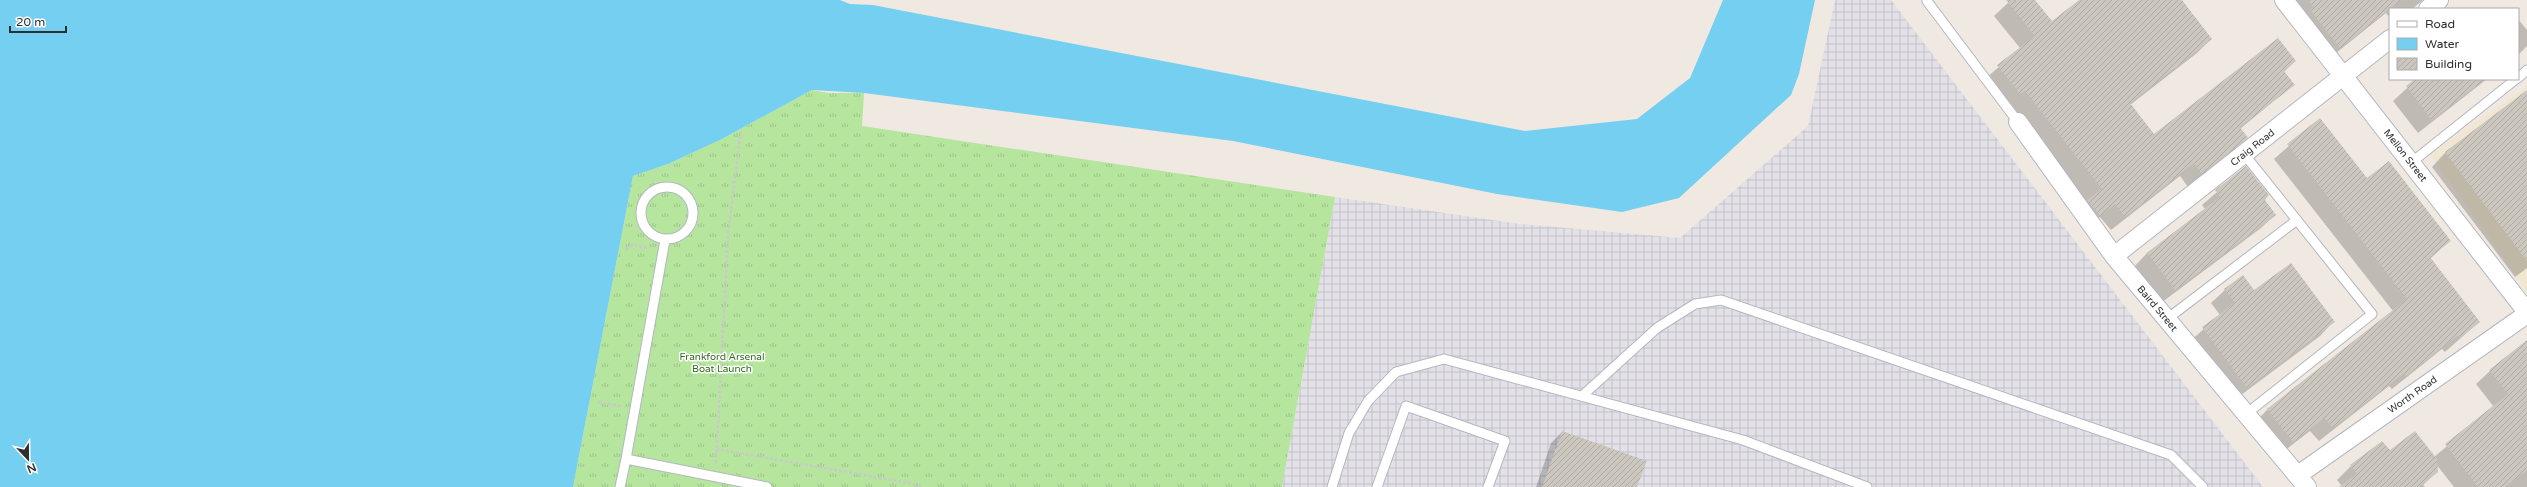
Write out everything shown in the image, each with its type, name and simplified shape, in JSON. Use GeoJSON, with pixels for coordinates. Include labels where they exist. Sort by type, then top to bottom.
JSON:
{"type":"FeatureCollection","features":[{"type":"Feature","properties":{"kind":"street","name":"Mellon Street"},"geometry":{"type":"LineString","coordinates":[[2284,0],[2412,162],[2527,313]]}},
{"type":"Feature","properties":{"kind":"street"},"geometry":{"type":"LineString","coordinates":[[2429,8],[2439,0]]}},
{"type":"Feature","properties":{"kind":"street","name":"Craig Road"},"geometry":{"type":"LineString","coordinates":[[2114,256],[2389,40]]}},
{"type":"Feature","properties":{"kind":"street","name":"Baird Street"},"geometry":{"type":"LineString","coordinates":[[2018,122],[2114,256],[2302,481]]}},
{"type":"Feature","properties":{"kind":"street","name":"Worth Road"},"geometry":{"type":"LineString","coordinates":[[2302,481],[2527,313]]}},
{"type":"Feature","properties":{"kind":"lane"},"geometry":{"type":"LineString","coordinates":[[1927,1],[2018,122]]}},
{"type":"Feature","properties":{"kind":"lane"},"geometry":{"type":"LineString","coordinates":[[2519,76],[2527,70]]}},
{"type":"Feature","properties":{"kind":"lane"},"geometry":{"type":"LineString","coordinates":[[2412,162],[2514,80]]}},
{"type":"Feature","properties":{"kind":"lane"},"geometry":{"type":"LineString","coordinates":[[2244,154],[2372,314],[2246,414]]}},
{"type":"Feature","properties":{"kind":"lane"},"geometry":{"type":"LineString","coordinates":[[669,187],[677,189],[687,196],[693,207],[693,215],[687,231],[680,236],[665,240],[649,233],[642,223],[640,211],[642,203],[653,190],[669,187]]}},
{"type":"Feature","properties":{"kind":"lane"},"geometry":{"type":"LineString","coordinates":[[2167,319],[2297,220]]}},
{"type":"Feature","properties":{"kind":"lane"},"geometry":{"type":"LineString","coordinates":[[620,487],[665,240]]}},
{"type":"Feature","properties":{"kind":"lane"},"geometry":{"type":"LineString","coordinates":[[1582,396],[1657,328],[1695,304],[1721,300],[2171,454],[2203,487]]}},
{"type":"Feature","properties":{"kind":"lane"},"geometry":{"type":"LineString","coordinates":[[1332,487],[1349,433],[1368,401],[1396,372],[1444,359],[1743,440],[1867,487]]}},
{"type":"Feature","properties":{"kind":"lane"},"geometry":{"type":"LineString","coordinates":[[1377,487],[1406,406],[1505,441],[1488,487]]}},
{"type":"Feature","properties":{"kind":"lane"},"geometry":{"type":"LineString","coordinates":[[626,459],[768,487]]}},
{"type":"Feature","properties":{"kind":"path"},"geometry":{"type":"LineString","coordinates":[[716,465],[729,221],[741,129]]}},
{"type":"Feature","properties":{"kind":"path"},"geometry":{"type":"LineString","coordinates":[[626,250],[632,245],[662,250]]}},
{"type":"Feature","properties":{"kind":"path"},"geometry":{"type":"LineString","coordinates":[[598,402],[635,409]]}},
{"type":"Feature","properties":{"kind":"path"},"geometry":{"type":"LineString","coordinates":[[716,450],[909,483],[922,487]]}},
{"type":"Feature","properties":{"kind":"shaded area"},"geometry":{"type":"Polygon","coordinates":[[[1835,0],[1891,0],[2263,487],[1282,487],[1335,197],[1520,224],[1680,238],[1808,126],[1835,0]]]}},
{"type":"Feature","properties":{"kind":"shaded area"},"geometry":{"type":"Polygon","coordinates":[[[2527,87],[2527,291],[2430,154],[2527,87]]]}},
{"type":"Feature","properties":{"kind":"green space","name":"Frankford Arsenal Boat Launch"},"geometry":{"type":"Polygon","coordinates":[[[812,90],[828,93],[864,93],[862,126],[1335,197],[1282,487],[573,487],[633,176],[668,164],[720,140],[812,90]]]}},
{"type":"Feature","properties":{"kind":"water"},"geometry":{"type":"Polygon","coordinates":[[[0,0],[840,0],[850,4],[873,5],[1525,131],[1637,119],[1690,78],[1723,0],[1815,0],[1799,74],[1791,95],[1679,198],[1622,212],[1497,194],[1233,141],[864,93],[812,90],[720,140],[668,164],[633,176],[573,487],[0,487],[0,0]]]}},
{"type":"Feature","properties":{"kind":"building"},"geometry":{"type":"Polygon","coordinates":[[[2006,0],[2035,0],[2052,21],[2079,0],[2182,0],[2212,39],[2130,103],[2154,134],[2278,38],[2296,61],[2284,71],[2295,85],[2240,127],[2248,138],[2202,174],[2194,163],[2125,217],[2115,204],[2100,216],[2087,200],[2102,189],[2025,91],[2020,94],[1997,65],[2035,36],[2006,0]]]}},
{"type":"Feature","properties":{"kind":"building"},"geometry":{"type":"Polygon","coordinates":[[[2308,0],[2401,0],[2340,48],[2310,10],[2314,7],[2308,0]]]}},
{"type":"Feature","properties":{"kind":"building"},"geometry":{"type":"Polygon","coordinates":[[[2414,80],[2484,80],[2432,120],[2406,86],[2414,80]]]}},
{"type":"Feature","properties":{"kind":"building"},"geometry":{"type":"Polygon","coordinates":[[[2527,90],[2527,261],[2445,152],[2527,90]]]}},
{"type":"Feature","properties":{"kind":"building"},"geometry":{"type":"Polygon","coordinates":[[[2320,118],[2367,178],[2389,161],[2451,241],[2430,257],[2480,322],[2459,339],[2457,336],[2406,376],[2404,373],[2333,428],[2324,418],[2293,442],[2267,409],[2407,299],[2287,144],[2320,118]]]}},
{"type":"Feature","properties":{"kind":"building"},"geometry":{"type":"Polygon","coordinates":[[[2246,166],[2269,195],[2265,200],[2276,215],[2175,290],[2147,253],[2220,197],[2215,190],[2246,166]]]}},
{"type":"Feature","properties":{"kind":"building"},"geometry":{"type":"Polygon","coordinates":[[[2291,263],[2335,322],[2247,388],[2202,327],[2235,303],[2224,289],[2243,275],[2254,290],[2291,263]]]}},
{"type":"Feature","properties":{"kind":"building"},"geometry":{"type":"Polygon","coordinates":[[[2527,340],[2527,470],[2505,487],[2478,487],[2445,444],[2508,394],[2489,370],[2527,340]]]}},
{"type":"Feature","properties":{"kind":"building"},"geometry":{"type":"Polygon","coordinates":[[[1562,431],[1647,461],[1637,487],[1542,487],[1562,431]]]}},
{"type":"Feature","properties":{"kind":"building"},"geometry":{"type":"Polygon","coordinates":[[[2415,431],[2437,459],[2438,472],[2419,487],[2339,487],[2357,474],[2350,465],[2382,441],[2390,450],[2415,431]]]}}]}
